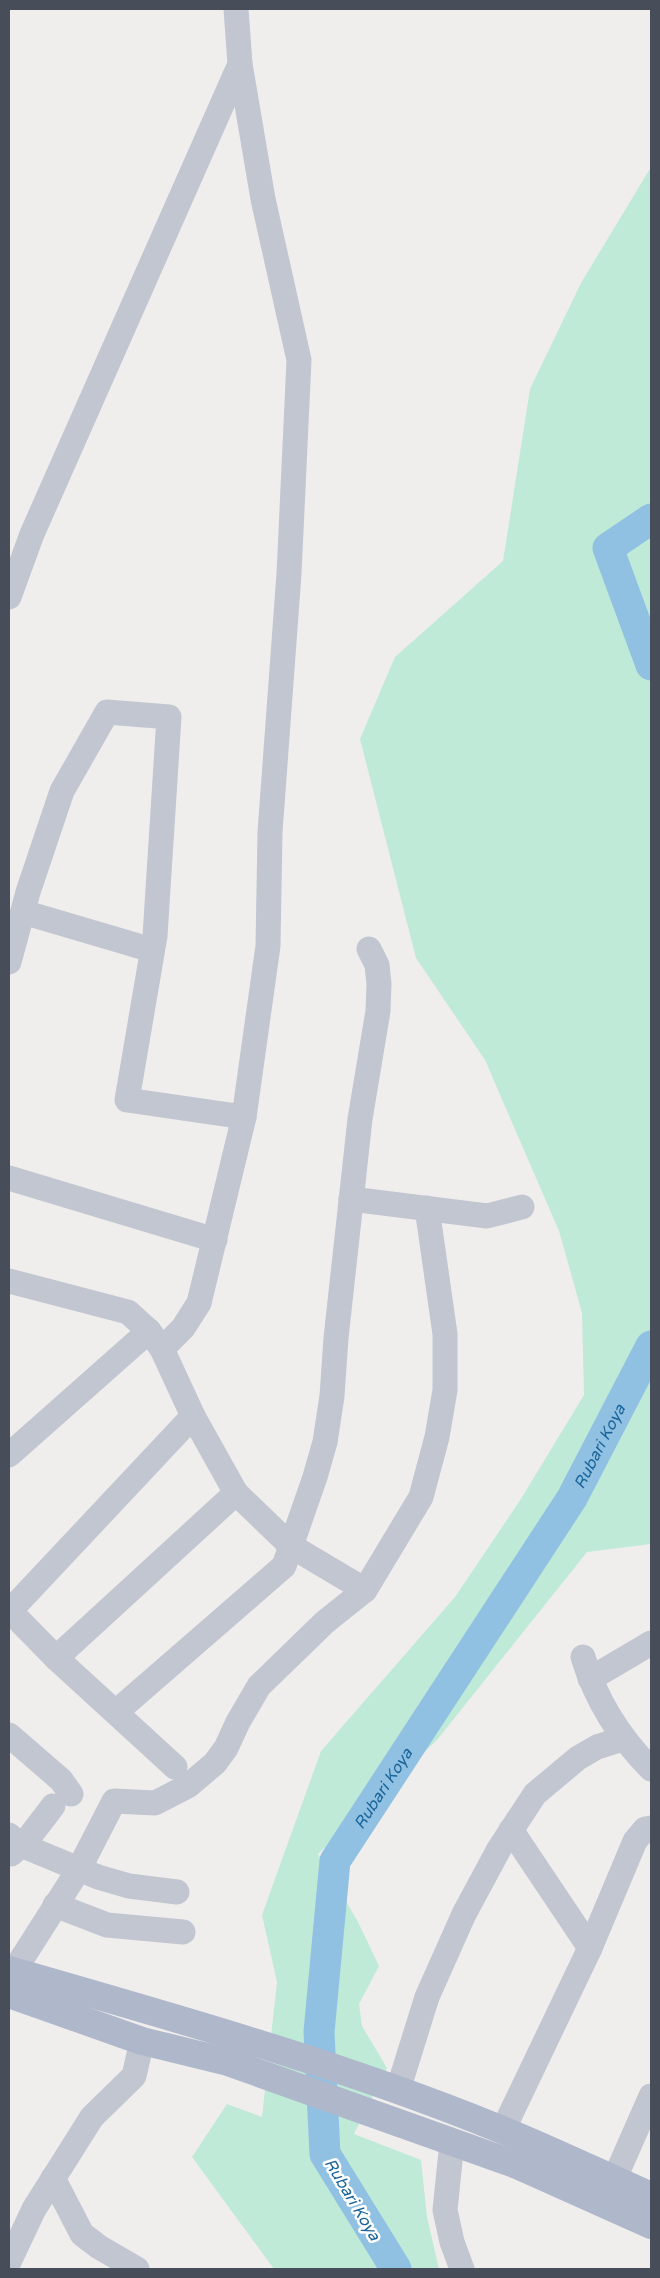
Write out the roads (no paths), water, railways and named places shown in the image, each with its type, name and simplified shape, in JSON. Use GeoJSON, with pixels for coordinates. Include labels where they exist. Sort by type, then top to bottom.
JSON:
{"type":"FeatureCollection","features":[{"type":"Feature","properties":{"kind":"main road"},"geometry":{"type":"LineString","coordinates":[[10,1979],[148,2011],[230,2034],[393,2089],[503,2130],[522,2152],[651,2225]]}},
{"type":"Feature","properties":{"kind":"main road"},"geometry":{"type":"LineString","coordinates":[[10,1979],[142,2041],[228,2062],[452,2142],[522,2152],[614,2180],[651,2196]]}},
{"type":"Feature","properties":{"kind":"street"},"geometry":{"type":"LineString","coordinates":[[9,1455],[155,1340],[183,1328],[199,1303],[244,1117],[268,946],[270,832],[289,574],[299,360],[263,199],[240,64],[236,9]]}},
{"type":"Feature","properties":{"kind":"street"},"geometry":{"type":"LineString","coordinates":[[9,597],[32,534],[240,64]]}},
{"type":"Feature","properties":{"kind":"street"},"geometry":{"type":"LineString","coordinates":[[9,962],[62,791],[107,712],[169,717],[152,950],[127,1100],[244,1117]]}},
{"type":"Feature","properties":{"kind":"street"},"geometry":{"type":"LineString","coordinates":[[23,912],[152,950]]}},
{"type":"Feature","properties":{"kind":"street"},"geometry":{"type":"LineString","coordinates":[[116,1712],[284,1566],[292,1546],[325,1442],[332,1396],[336,1338],[360,1119],[378,1011],[377,965],[369,948]]}},
{"type":"Feature","properties":{"kind":"street"},"geometry":{"type":"LineString","coordinates":[[9,1178],[215,1240]]}},
{"type":"Feature","properties":{"kind":"street"},"geometry":{"type":"LineString","coordinates":[[351,1199],[486,1216],[522,1207]]}},
{"type":"Feature","properties":{"kind":"street"},"geometry":{"type":"LineString","coordinates":[[10,1979],[55,1905],[80,1869],[114,1801],[155,1804],[188,1786],[215,1763],[226,1748],[238,1722],[259,1686],[326,1622],[365,1590],[421,1497],[437,1437],[445,1390],[444,1334],[427,1208]]}},
{"type":"Feature","properties":{"kind":"street"},"geometry":{"type":"LineString","coordinates":[[9,1281],[128,1312],[155,1340],[193,1416],[236,1493],[292,1546],[365,1590]]}},
{"type":"Feature","properties":{"kind":"street"},"geometry":{"type":"LineString","coordinates":[[176,1767],[56,1658],[9,1611],[193,1416]]}},
{"type":"Feature","properties":{"kind":"street"},"geometry":{"type":"LineString","coordinates":[[56,1658],[236,1493]]}},
{"type":"Feature","properties":{"kind":"street"},"geometry":{"type":"LineString","coordinates":[[651,1643],[587,1668],[622,1738],[651,1769]]}},
{"type":"Feature","properties":{"kind":"street"},"geometry":{"type":"LineString","coordinates":[[9,1735],[61,1780],[62,1800],[13,1845],[129,1886],[177,1892]]}},
{"type":"Feature","properties":{"kind":"street"},"geometry":{"type":"LineString","coordinates":[[393,2089],[427,1997],[464,1914],[499,1848],[535,1794],[578,1758],[597,1747],[622,1738]]}},
{"type":"Feature","properties":{"kind":"street"},"geometry":{"type":"LineString","coordinates":[[503,2130],[590,1948],[635,1841],[644,1829],[651,1828]]}},
{"type":"Feature","properties":{"kind":"street"},"geometry":{"type":"LineString","coordinates":[[511,1830],[590,1948]]}},
{"type":"Feature","properties":{"kind":"street"},"geometry":{"type":"LineString","coordinates":[[55,1905],[107,1925],[183,1932]]}},
{"type":"Feature","properties":{"kind":"street"},"geometry":{"type":"LineString","coordinates":[[9,2262],[34,2209],[92,2117],[134,2076],[142,2041]]}},
{"type":"Feature","properties":{"kind":"street"},"geometry":{"type":"LineString","coordinates":[[614,2180],[651,2096]]}},
{"type":"Feature","properties":{"kind":"street"},"geometry":{"type":"LineString","coordinates":[[452,2142],[445,2210],[452,2242],[462,2269]]}},
{"type":"Feature","properties":{"kind":"street"},"geometry":{"type":"LineString","coordinates":[[53,2178],[82,2234],[99,2247],[137,2269]]}},
{"type":"Feature","properties":{"kind":"waterway","name":"Rubari Koya"},"geometry":{"type":"LineString","coordinates":[[651,519],[608,548],[651,665]]}},
{"type":"Feature","properties":{"kind":"waterway","name":"Rubari Koya"},"geometry":{"type":"LineString","coordinates":[[396,2269],[325,2154],[319,2032],[335,1861],[572,1498],[651,1346]]}}]}
